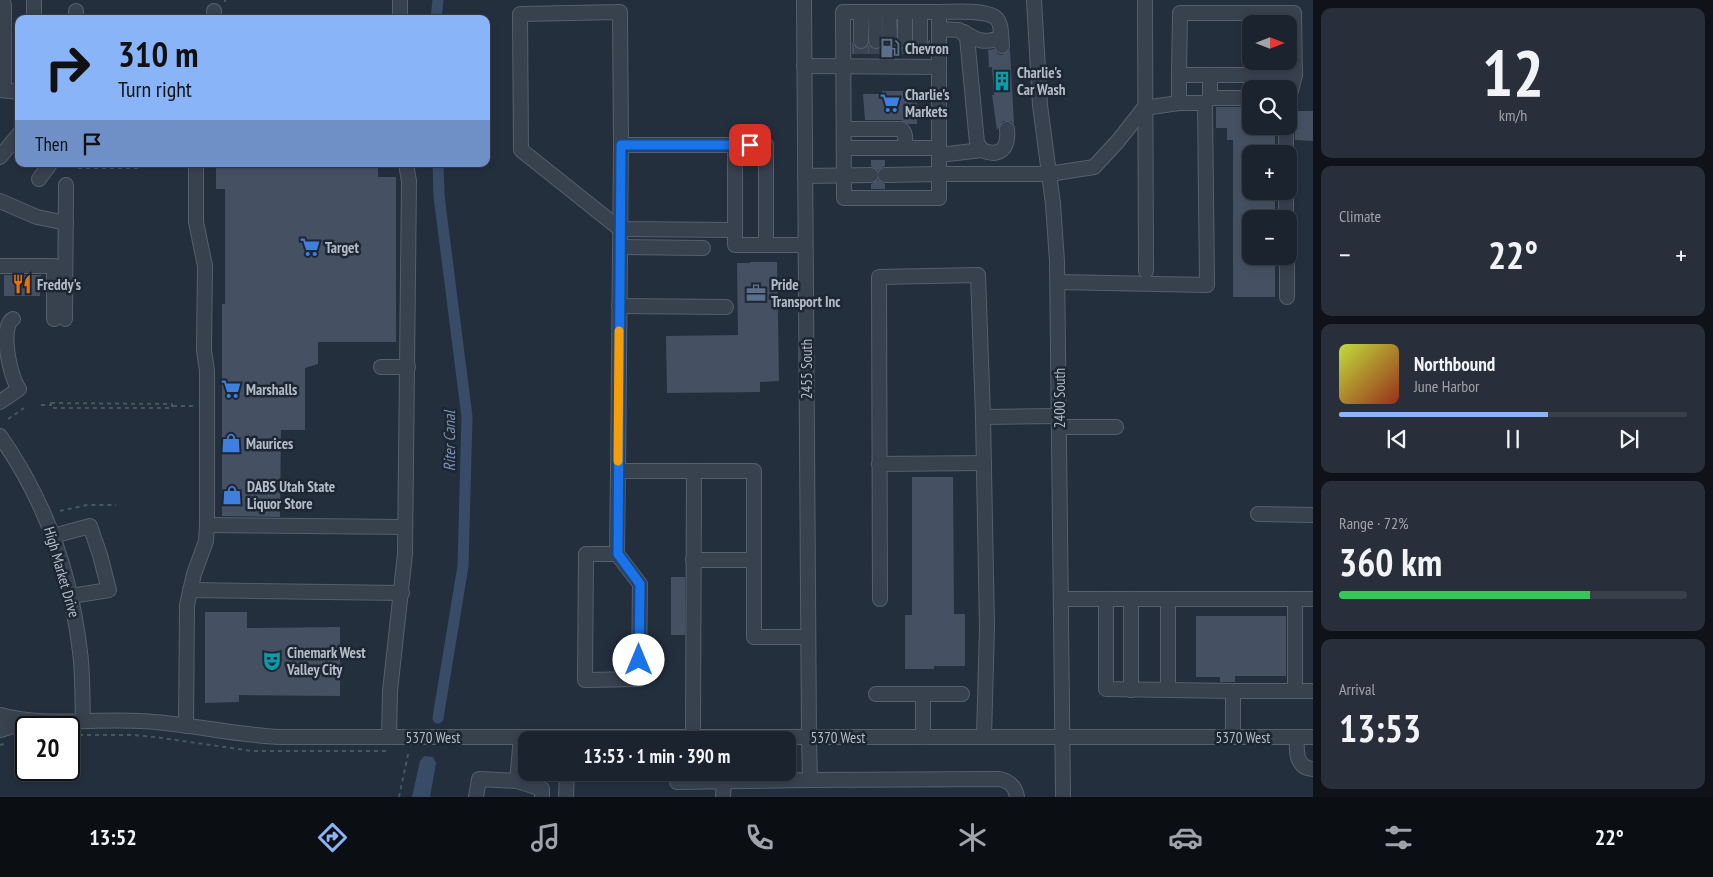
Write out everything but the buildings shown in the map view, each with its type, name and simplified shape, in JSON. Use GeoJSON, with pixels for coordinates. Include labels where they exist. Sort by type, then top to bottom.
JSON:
{"type":"FeatureCollection","features":[{"type":"Feature","properties":{"kind":"street"},"geometry":{"type":"LineString","coordinates":[[1,0],[4,5],[2,90],[15,92]]}},
{"type":"Feature","properties":{"kind":"street"},"geometry":{"type":"LineString","coordinates":[[34,0],[34,15]]}},
{"type":"Feature","properties":{"kind":"street"},"geometry":{"type":"LineString","coordinates":[[400,0],[400,15]]}},
{"type":"Feature","properties":{"kind":"street","name":"2455 South"},"geometry":{"type":"LineString","coordinates":[[804,0],[810,780]]}},
{"type":"Feature","properties":{"kind":"street","name":"2400 South"},"geometry":{"type":"LineString","coordinates":[[1034,0],[1038,80],[1054,223],[1058,282],[1063,797]]}},
{"type":"Feature","properties":{"kind":"street"},"geometry":{"type":"LineString","coordinates":[[1145,2],[1146,271]]}},
{"type":"Feature","properties":{"kind":"street"},"geometry":{"type":"LineString","coordinates":[[618,554],[586,554],[585,680],[639,679],[640,584],[618,554],[619,306],[620,247],[620,229],[621,145],[620,12],[520,14],[521,150],[620,229],[735,230]]}},
{"type":"Feature","properties":{"kind":"street"},"geometry":{"type":"LineString","coordinates":[[939,12],[939,29],[939,198],[844,198],[843,12],[939,12],[984,13],[997,20],[1001,41],[982,42],[959,30],[939,29]]}},
{"type":"Feature","properties":{"kind":"street"},"geometry":{"type":"LineString","coordinates":[[861,12],[861,54]]}},
{"type":"Feature","properties":{"kind":"street"},"geometry":{"type":"LineString","coordinates":[[882,12],[883,54]]}},
{"type":"Feature","properties":{"kind":"street"},"geometry":{"type":"LineString","coordinates":[[906,12],[906,54]]}},
{"type":"Feature","properties":{"kind":"street"},"geometry":{"type":"LineString","coordinates":[[920,12],[920,54]]}},
{"type":"Feature","properties":{"kind":"street"},"geometry":{"type":"LineString","coordinates":[[1179,103],[1180,14],[1294,13],[1294,80]]}},
{"type":"Feature","properties":{"kind":"street"},"geometry":{"type":"LineString","coordinates":[[964,32],[969,44],[977,143],[982,150]]}},
{"type":"Feature","properties":{"kind":"street"},"geometry":{"type":"LineString","coordinates":[[804,66],[843,67],[861,54],[920,54],[939,67]]}},
{"type":"Feature","properties":{"kind":"street"},"geometry":{"type":"LineString","coordinates":[[1058,282],[1207,285],[1207,101],[1210,75]]}},
{"type":"Feature","properties":{"kind":"street"},"geometry":{"type":"LineString","coordinates":[[1179,76],[1295,75]]}},
{"type":"Feature","properties":{"kind":"street"},"geometry":{"type":"LineString","coordinates":[[805,176],[1049,174],[1094,167],[1118,142],[1144,108],[1179,103],[1242,99]]}},
{"type":"Feature","properties":{"kind":"street"},"geometry":{"type":"LineString","coordinates":[[844,129],[901,129],[905,136],[905,148]]}},
{"type":"Feature","properties":{"kind":"street"},"geometry":{"type":"LineString","coordinates":[[844,148],[905,148],[939,152],[982,150],[992,153],[1004,148],[1007,143],[1007,129]]}},
{"type":"Feature","properties":{"kind":"street"},"geometry":{"type":"LineString","coordinates":[[0,157],[15,139]]}},
{"type":"Feature","properties":{"kind":"street"},"geometry":{"type":"LineString","coordinates":[[621,145],[766,145],[766,245]]}},
{"type":"Feature","properties":{"kind":"street"},"geometry":{"type":"LineString","coordinates":[[735,145],[735,245],[805,245]]}},
{"type":"Feature","properties":{"kind":"street"},"geometry":{"type":"LineString","coordinates":[[39,179],[52,167]]}},
{"type":"Feature","properties":{"kind":"street"},"geometry":{"type":"LineString","coordinates":[[186,726],[187,605],[206,541],[207,526],[207,371],[204,350],[205,266],[196,222],[192,167]]}},
{"type":"Feature","properties":{"kind":"street"},"geometry":{"type":"LineString","coordinates":[[389,737],[390,691],[405,554],[409,181],[407,167]]}},
{"type":"Feature","properties":{"kind":"street"},"geometry":{"type":"LineString","coordinates":[[0,266],[54,266],[59,319],[66,223],[66,185]]}},
{"type":"Feature","properties":{"kind":"street"},"geometry":{"type":"LineString","coordinates":[[0,201],[37,217],[66,223]]}},
{"type":"Feature","properties":{"kind":"street"},"geometry":{"type":"LineString","coordinates":[[620,247],[703,248]]}},
{"type":"Feature","properties":{"kind":"street"},"geometry":{"type":"LineString","coordinates":[[1287,265],[1287,297]]}},
{"type":"Feature","properties":{"kind":"street"},"geometry":{"type":"LineString","coordinates":[[880,599],[879,277],[978,275],[987,627],[984,737]]}},
{"type":"Feature","properties":{"kind":"street"},"geometry":{"type":"LineString","coordinates":[[619,306],[726,307]]}},
{"type":"Feature","properties":{"kind":"street"},"geometry":{"type":"LineString","coordinates":[[0,402],[19,390],[13,381],[3,350],[2,330],[5,321]]}},
{"type":"Feature","properties":{"kind":"street"},"geometry":{"type":"LineString","coordinates":[[382,367],[408,367]]}},
{"type":"Feature","properties":{"kind":"street"},"geometry":{"type":"LineString","coordinates":[[983,417],[1059,421],[1116,428]]}},
{"type":"Feature","properties":{"kind":"street","name":"High Market Drive"},"geometry":{"type":"LineString","coordinates":[[0,436],[26,478],[53,536],[71,596],[80,653],[82,720]]}},
{"type":"Feature","properties":{"kind":"street"},"geometry":{"type":"LineString","coordinates":[[879,464],[984,463]]}},
{"type":"Feature","properties":{"kind":"street"},"geometry":{"type":"LineString","coordinates":[[618,471],[754,471],[754,637],[808,637]]}},
{"type":"Feature","properties":{"kind":"street"},"geometry":{"type":"LineString","coordinates":[[693,731],[694,471]]}},
{"type":"Feature","properties":{"kind":"street"},"geometry":{"type":"LineString","coordinates":[[1258,514],[1313,515]]}},
{"type":"Feature","properties":{"kind":"street"},"geometry":{"type":"LineString","coordinates":[[53,536],[90,526],[100,555],[109,590],[71,596]]}},
{"type":"Feature","properties":{"kind":"street"},"geometry":{"type":"LineString","coordinates":[[207,526],[405,527]]}},
{"type":"Feature","properties":{"kind":"street"},"geometry":{"type":"LineString","coordinates":[[694,560],[754,560]]}},
{"type":"Feature","properties":{"kind":"street"},"geometry":{"type":"LineString","coordinates":[[190,590],[402,593]]}},
{"type":"Feature","properties":{"kind":"street"},"geometry":{"type":"LineString","coordinates":[[1061,599],[1313,599]]}},
{"type":"Feature","properties":{"kind":"street"},"geometry":{"type":"LineString","coordinates":[[1106,599],[1106,689],[1234,692],[1313,691]]}},
{"type":"Feature","properties":{"kind":"street"},"geometry":{"type":"LineString","coordinates":[[1130,599],[1130,690]]}},
{"type":"Feature","properties":{"kind":"street"},"geometry":{"type":"LineString","coordinates":[[1168,599],[1168,690]]}},
{"type":"Feature","properties":{"kind":"street"},"geometry":{"type":"LineString","coordinates":[[1295,599],[1295,691]]}},
{"type":"Feature","properties":{"kind":"street"},"geometry":{"type":"LineString","coordinates":[[1233,737],[1234,692]]}},
{"type":"Feature","properties":{"kind":"street"},"geometry":{"type":"LineString","coordinates":[[876,694],[962,694]]}},
{"type":"Feature","properties":{"kind":"street"},"geometry":{"type":"LineString","coordinates":[[923,694],[923,737]]}},
{"type":"Feature","properties":{"kind":"street","name":"5370 West"},"geometry":{"type":"LineString","coordinates":[[0,715],[15,717]]}},
{"type":"Feature","properties":{"kind":"street","name":"5370 West"},"geometry":{"type":"LineString","coordinates":[[82,720],[142,721],[265,737],[518,737]]}},
{"type":"Feature","properties":{"kind":"street","name":"5370 West"},"geometry":{"type":"LineString","coordinates":[[0,730],[15,726]]}},
{"type":"Feature","properties":{"kind":"street","name":"5370 West"},"geometry":{"type":"LineString","coordinates":[[796,737],[1313,737]]}},
{"type":"Feature","properties":{"kind":"street"},"geometry":{"type":"LineString","coordinates":[[1297,737],[1297,752],[1300,764],[1313,769]]}},
{"type":"Feature","properties":{"kind":"street"},"geometry":{"type":"LineString","coordinates":[[517,781],[518,770]]}},
{"type":"Feature","properties":{"kind":"street"},"geometry":{"type":"LineString","coordinates":[[476,797],[479,779],[517,781],[542,789],[542,797]]}},
{"type":"Feature","properties":{"kind":"street"},"geometry":{"type":"LineString","coordinates":[[796,780],[999,780],[1010,783],[1017,797]]}},
{"type":"Feature","properties":{"kind":"street"},"geometry":{"type":"LineString","coordinates":[[566,781],[566,797]]}},
{"type":"Feature","properties":{"kind":"street"},"geometry":{"type":"LineString","coordinates":[[677,781],[724,781],[723,797]]}},
{"type":"Feature","properties":{"kind":"path"},"geometry":{"type":"LineString","coordinates":[[74,167],[142,167]]}},
{"type":"Feature","properties":{"kind":"path"},"geometry":{"type":"LineString","coordinates":[[40,406],[51,406],[51,404],[172,404],[172,406],[198,406]]}},
{"type":"Feature","properties":{"kind":"path"},"geometry":{"type":"LineString","coordinates":[[8,419],[24,408]]}},
{"type":"Feature","properties":{"kind":"path"},"geometry":{"type":"LineString","coordinates":[[60,511],[87,505],[116,505]]}},
{"type":"Feature","properties":{"kind":"path"},"geometry":{"type":"LineString","coordinates":[[399,797],[412,737]]}},
{"type":"Feature","properties":{"kind":"water"},"geometry":{"type":"Polygon","coordinates":[[[424,756],[433,757],[436,763],[430,797],[412,797],[420,761],[424,756]]]}},
{"type":"Feature","properties":{"kind":"waterway","name":"Riter Canal"},"geometry":{"type":"LineString","coordinates":[[436,15],[438,0]]}},
{"type":"Feature","properties":{"kind":"waterway","name":"Riter Canal"},"geometry":{"type":"LineString","coordinates":[[438,167],[439,196],[467,417],[463,566],[438,718]]}},
{"type":"Feature","properties":{"kind":"tunnel"},"geometry":{"type":"LineString","coordinates":[[920,40],[920,54]]}},
{"type":"Feature","properties":{"kind":"tunnel"},"geometry":{"type":"LineString","coordinates":[[861,41],[861,54]]}},
{"type":"Feature","properties":{"kind":"tunnel"},"geometry":{"type":"LineString","coordinates":[[876,41],[876,54]]}},
{"type":"Feature","properties":{"kind":"tunnel"},"geometry":{"type":"LineString","coordinates":[[890,41],[890,54]]}},
{"type":"Feature","properties":{"kind":"tunnel"},"geometry":{"type":"LineString","coordinates":[[905,41],[906,54]]}},
{"type":"Feature","properties":{"kind":"slow traffic"},"geometry":{"type":"LineString","coordinates":[[618,461],[619,331]]}},
{"type":"Feature","properties":{"kind":"place","name":"Chevron"},"geometry":{"type":"Point","coordinates":[890,48]}},
{"type":"Feature","properties":{"kind":"place","name":"Charlie's Car Wash"},"geometry":{"type":"Point","coordinates":[1002,81]}},
{"type":"Feature","properties":{"kind":"place","name":"Charlie's Markets"},"geometry":{"type":"Point","coordinates":[890,103]}},
{"type":"Feature","properties":{"kind":"place","name":"Target"},"geometry":{"type":"Point","coordinates":[310,247]}},
{"type":"Feature","properties":{"kind":"place","name":"Freddy's"},"geometry":{"type":"Point","coordinates":[22,284]}},
{"type":"Feature","properties":{"kind":"place","name":"Pride Transport Inc"},"geometry":{"type":"Point","coordinates":[756,293]}},
{"type":"Feature","properties":{"kind":"place","name":"Marshalls"},"geometry":{"type":"Point","coordinates":[231,389]}},
{"type":"Feature","properties":{"kind":"place","name":"Maurices"},"geometry":{"type":"Point","coordinates":[231,443]}},
{"type":"Feature","properties":{"kind":"place","name":"DABS Utah State Liquor Store"},"geometry":{"type":"Point","coordinates":[232,495]}},
{"type":"Feature","properties":{"kind":"place","name":"Cinemark West Valley City"},"geometry":{"type":"Point","coordinates":[272,661]}},
{"type":"Feature","properties":{"kind":"route"},"geometry":{"type":"LineString","coordinates":[[639,660],[640,584],[618,554],[621,145],[750,145]]}}]}
